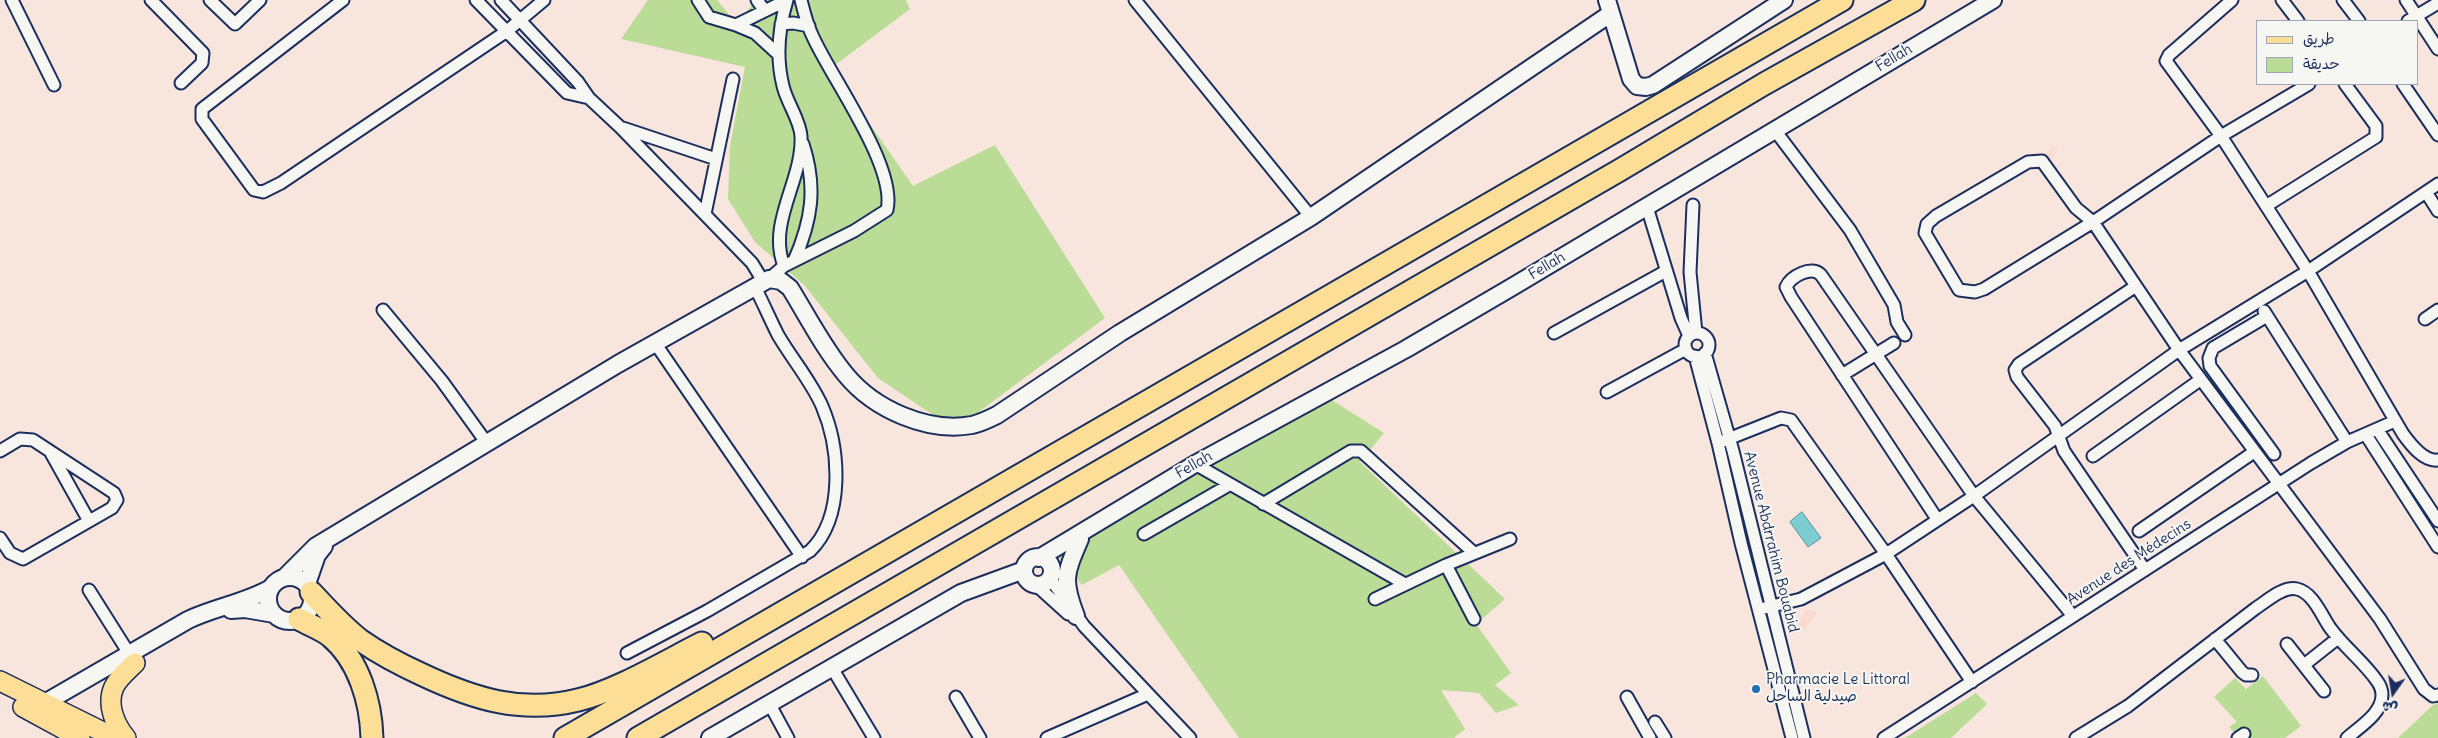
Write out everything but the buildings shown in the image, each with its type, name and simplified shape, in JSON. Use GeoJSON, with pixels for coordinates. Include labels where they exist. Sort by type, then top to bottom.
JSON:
{"type":"FeatureCollection","features":[{"type":"Feature","properties":{"kind":"highway"},"geometry":{"type":"LineString","coordinates":[[565,738],[1842,0]]}},
{"type":"Feature","properties":{"kind":"highway"},"geometry":{"type":"LineString","coordinates":[[638,738],[1620,170],[1764,84],[1914,0]]}},
{"type":"Feature","properties":{"kind":"highway"},"geometry":{"type":"LineString","coordinates":[[309,588],[334,616],[360,640],[408,668],[455,690],[487,700],[515,706],[548,706],[595,695],[864,564]]}},
{"type":"Feature","properties":{"kind":"highway"},"geometry":{"type":"LineString","coordinates":[[299,619],[330,637],[350,660],[366,696],[372,738]]}},
{"type":"Feature","properties":{"kind":"main road"},"geometry":{"type":"LineString","coordinates":[[126,738],[115,722],[112,700],[114,687],[132,659]]}},
{"type":"Feature","properties":{"kind":"main road"},"geometry":{"type":"LineString","coordinates":[[0,681],[80,738]]}},
{"type":"Feature","properties":{"kind":"main road"},"geometry":{"type":"LineString","coordinates":[[0,695],[115,738]]}},
{"type":"Feature","properties":{"kind":"street"},"geometry":{"type":"LineString","coordinates":[[12,0],[54,85]]}},
{"type":"Feature","properties":{"kind":"street"},"geometry":{"type":"LineString","coordinates":[[152,0],[203,54],[202,63],[181,83]]}},
{"type":"Feature","properties":{"kind":"street"},"geometry":{"type":"LineString","coordinates":[[210,0],[235,24],[260,0]]}},
{"type":"Feature","properties":{"kind":"street"},"geometry":{"type":"LineString","coordinates":[[343,0],[202,109],[202,119],[254,190],[263,192],[281,183],[507,31],[544,0]]}},
{"type":"Feature","properties":{"kind":"street"},"geometry":{"type":"LineString","coordinates":[[476,0],[567,93],[588,98]]}},
{"type":"Feature","properties":{"kind":"street"},"geometry":{"type":"LineString","coordinates":[[501,0],[578,82],[588,98],[620,127],[752,263],[762,282],[778,334],[821,404],[834,448],[836,475],[833,507],[816,544],[802,557],[707,611],[627,653]]}},
{"type":"Feature","properties":{"kind":"street"},"geometry":{"type":"LineString","coordinates":[[698,0],[709,17],[736,25],[755,34],[779,55]]}},
{"type":"Feature","properties":{"kind":"street"},"geometry":{"type":"LineString","coordinates":[[757,0],[765,10]]}},
{"type":"Feature","properties":{"kind":"street"},"geometry":{"type":"LineString","coordinates":[[736,25],[787,0]]}},
{"type":"Feature","properties":{"kind":"street"},"geometry":{"type":"LineString","coordinates":[[787,0],[781,24],[779,55],[783,85],[807,156],[811,185],[810,214],[806,234],[789,264]]}},
{"type":"Feature","properties":{"kind":"street"},"geometry":{"type":"LineString","coordinates":[[132,659],[199,615],[248,600],[271,588],[277,581],[285,577],[316,546],[331,536],[486,442],[762,282],[789,264],[854,231],[887,210],[890,197],[882,166],[809,26],[801,0]]}},
{"type":"Feature","properties":{"kind":"street"},"geometry":{"type":"LineString","coordinates":[[1135,0],[1311,217]]}},
{"type":"Feature","properties":{"kind":"street"},"geometry":{"type":"LineString","coordinates":[[762,282],[781,281],[790,288],[847,377],[870,396],[892,410],[927,424],[970,425],[997,415],[1120,333],[1311,217],[1609,7],[1631,79],[1637,86],[1646,87],[1653,85],[1784,0]]}},
{"type":"Feature","properties":{"kind":"street","name":"Fellah"},"geometry":{"type":"LineString","coordinates":[[1044,572],[1095,524],[1195,464],[1406,349],[1993,0]]}},
{"type":"Feature","properties":{"kind":"street"},"geometry":{"type":"LineString","coordinates":[[2232,0],[2166,60],[2221,136],[2308,272],[2409,442],[2424,457],[2438,460]]}},
{"type":"Feature","properties":{"kind":"street"},"geometry":{"type":"LineString","coordinates":[[2282,0],[2297,20]]}},
{"type":"Feature","properties":{"kind":"street"},"geometry":{"type":"LineString","coordinates":[[2343,0],[2358,20]]}},
{"type":"Feature","properties":{"kind":"street"},"geometry":{"type":"LineString","coordinates":[[2406,0],[2412,19],[2438,3]]}},
{"type":"Feature","properties":{"kind":"street"},"geometry":{"type":"LineString","coordinates":[[781,24],[793,23],[809,26]]}},
{"type":"Feature","properties":{"kind":"street"},"geometry":{"type":"LineString","coordinates":[[2418,26],[2438,49]]}},
{"type":"Feature","properties":{"kind":"street"},"geometry":{"type":"LineString","coordinates":[[705,214],[733,78]]}},
{"type":"Feature","properties":{"kind":"street"},"geometry":{"type":"LineString","coordinates":[[2307,85],[2221,136],[2093,222],[1994,284],[1975,292],[1959,290],[1953,283],[1925,233],[1930,220],[2005,174],[2028,162],[2042,161],[2076,208],[2093,222],[2178,350],[2380,619],[2424,689],[2433,696],[2438,695]]}},
{"type":"Feature","properties":{"kind":"street"},"geometry":{"type":"LineString","coordinates":[[2266,206],[2376,137],[2376,126],[2346,85]]}},
{"type":"Feature","properties":{"kind":"street"},"geometry":{"type":"LineString","coordinates":[[2404,85],[2438,135]]}},
{"type":"Feature","properties":{"kind":"street"},"geometry":{"type":"LineString","coordinates":[[620,127],[716,159]]}},
{"type":"Feature","properties":{"kind":"street"},"geometry":{"type":"LineString","coordinates":[[1774,129],[1850,230],[1894,305],[1897,322],[1905,335]]}},
{"type":"Feature","properties":{"kind":"street"},"geometry":{"type":"LineString","coordinates":[[789,264],[781,258],[779,234],[800,157],[801,135]]}},
{"type":"Feature","properties":{"kind":"street"},"geometry":{"type":"LineString","coordinates":[[1765,608],[1801,599],[1886,554],[1974,496],[2058,434],[2178,350],[2308,272],[2438,184]]}},
{"type":"Feature","properties":{"kind":"street"},"geometry":{"type":"LineString","coordinates":[[2426,192],[2438,212]]}},
{"type":"Feature","properties":{"kind":"street"},"geometry":{"type":"LineString","coordinates":[[1693,205],[1690,272],[1693,335]]}},
{"type":"Feature","properties":{"kind":"street"},"geometry":{"type":"LineString","coordinates":[[1647,207],[1681,318],[1693,335]]}},
{"type":"Feature","properties":{"kind":"street"},"geometry":{"type":"LineString","coordinates":[[1937,519],[1789,294],[1787,284],[1795,277],[1811,270],[1818,272],[1974,496],[2073,616]]}},
{"type":"Feature","properties":{"kind":"street"},"geometry":{"type":"LineString","coordinates":[[1554,333],[1666,271]]}},
{"type":"Feature","properties":{"kind":"street"},"geometry":{"type":"LineString","coordinates":[[2136,286],[2016,367],[2017,377],[2055,426],[2064,450],[2145,570]]}},
{"type":"Feature","properties":{"kind":"street"},"geometry":{"type":"LineString","coordinates":[[2258,301],[2347,442]]}},
{"type":"Feature","properties":{"kind":"street"},"geometry":{"type":"LineString","coordinates":[[383,310],[442,381],[486,442]]}},
{"type":"Feature","properties":{"kind":"street"},"geometry":{"type":"LineString","coordinates":[[2425,320],[2438,310]]}},
{"type":"Feature","properties":{"kind":"street"},"geometry":{"type":"LineString","coordinates":[[2267,316],[2214,348],[2209,358],[2210,366],[2274,454]]}},
{"type":"Feature","properties":{"kind":"street"},"geometry":{"type":"LineString","coordinates":[[1607,392],[1696,353],[1708,350],[1708,341],[1702,334],[1693,335],[1686,340],[1696,353]]}},
{"type":"Feature","properties":{"kind":"street"},"geometry":{"type":"LineString","coordinates":[[655,343],[802,557]]}},
{"type":"Feature","properties":{"kind":"street"},"geometry":{"type":"LineString","coordinates":[[1842,375],[1894,343]]}},
{"type":"Feature","properties":{"kind":"street","name":"Avenue Abdrrahim Bouabid"},"geometry":{"type":"LineString","coordinates":[[1696,353],[1730,438],[1754,540],[1765,608],[1792,738]]}},
{"type":"Feature","properties":{"kind":"street","name":"Avenue Abdrrahim Bouabid"},"geometry":{"type":"LineString","coordinates":[[1696,353],[1740,544],[1765,608],[1804,738]]}},
{"type":"Feature","properties":{"kind":"street"},"geometry":{"type":"LineString","coordinates":[[2093,456],[2200,380]]}},
{"type":"Feature","properties":{"kind":"street"},"geometry":{"type":"LineString","coordinates":[[1718,443],[1782,418],[1791,420],[1886,554],[1972,682]]}},
{"type":"Feature","properties":{"kind":"street","name":"Avenue des Médecins"},"geometry":{"type":"LineString","coordinates":[[1884,738],[2347,442],[2396,421]]}},
{"type":"Feature","properties":{"kind":"street"},"geometry":{"type":"LineString","coordinates":[[2377,429],[2438,521]]}},
{"type":"Feature","properties":{"kind":"street"},"geometry":{"type":"LineString","coordinates":[[2366,434],[2438,547]]}},
{"type":"Feature","properties":{"kind":"street"},"geometry":{"type":"LineString","coordinates":[[0,451],[20,439],[26,438],[49,449],[116,496],[117,500],[112,508],[23,559],[10,553],[0,538]]}},
{"type":"Feature","properties":{"kind":"street"},"geometry":{"type":"LineString","coordinates":[[49,449],[89,521]]}},
{"type":"Feature","properties":{"kind":"street"},"geometry":{"type":"LineString","coordinates":[[1263,504],[1351,452],[1361,451],[1474,553]]}},
{"type":"Feature","properties":{"kind":"street"},"geometry":{"type":"LineString","coordinates":[[2139,531],[2254,452]]}},
{"type":"Feature","properties":{"kind":"street"},"geometry":{"type":"LineString","coordinates":[[1195,464],[1405,584]]}},
{"type":"Feature","properties":{"kind":"street"},"geometry":{"type":"LineString","coordinates":[[1144,534],[1229,485]]}},
{"type":"Feature","properties":{"kind":"street","name":"Fellah"},"geometry":{"type":"LineString","coordinates":[[1044,572],[1095,524]]}},
{"type":"Feature","properties":{"kind":"street"},"geometry":{"type":"LineString","coordinates":[[42,710],[213,615],[235,609],[274,614],[286,620],[299,619],[310,610],[312,601],[309,588],[317,555],[331,536]]}},
{"type":"Feature","properties":{"kind":"street"},"geometry":{"type":"LineString","coordinates":[[1080,539],[1066,577],[1068,594],[1080,621]]}},
{"type":"Feature","properties":{"kind":"street"},"geometry":{"type":"LineString","coordinates":[[1375,599],[1446,565],[1510,539]]}},
{"type":"Feature","properties":{"kind":"street"},"geometry":{"type":"LineString","coordinates":[[1740,544],[1754,540]]}},
{"type":"Feature","properties":{"kind":"street","name":"Fellah"},"geometry":{"type":"LineString","coordinates":[[710,738],[961,593],[1024,570],[1029,561],[1044,572]]}},
{"type":"Feature","properties":{"kind":"street"},"geometry":{"type":"LineString","coordinates":[[1446,565],[1474,619]]}},
{"type":"Feature","properties":{"kind":"street"},"geometry":{"type":"LineString","coordinates":[[1044,572],[1080,621],[1190,738]]}},
{"type":"Feature","properties":{"kind":"street"},"geometry":{"type":"LineString","coordinates":[[285,577],[299,578],[309,588]]}},
{"type":"Feature","properties":{"kind":"street"},"geometry":{"type":"LineString","coordinates":[[271,588],[268,601],[274,614]]}},
{"type":"Feature","properties":{"kind":"street"},"geometry":{"type":"LineString","coordinates":[[2076,738],[2128,706],[2256,608],[2278,594],[2292,589],[2301,591],[2309,597],[2338,638],[2378,682],[2382,697],[2377,710],[2372,717],[2347,738]]}},
{"type":"Feature","properties":{"kind":"street"},"geometry":{"type":"LineString","coordinates":[[89,590],[132,659]]}},
{"type":"Feature","properties":{"kind":"street"},"geometry":{"type":"LineString","coordinates":[[2304,665],[2338,638]]}},
{"type":"Feature","properties":{"kind":"street"},"geometry":{"type":"LineString","coordinates":[[2215,639],[2242,672],[2246,675],[2252,675]]}},
{"type":"Feature","properties":{"kind":"street"},"geometry":{"type":"LineString","coordinates":[[2287,644],[2324,691]]}},
{"type":"Feature","properties":{"kind":"street"},"geometry":{"type":"LineString","coordinates":[[832,668],[874,738]]}},
{"type":"Feature","properties":{"kind":"street"},"geometry":{"type":"LineString","coordinates":[[1047,738],[1148,694]]}},
{"type":"Feature","properties":{"kind":"street"},"geometry":{"type":"LineString","coordinates":[[956,697],[980,738]]}},
{"type":"Feature","properties":{"kind":"street"},"geometry":{"type":"LineString","coordinates":[[1627,697],[1650,738]]}},
{"type":"Feature","properties":{"kind":"street"},"geometry":{"type":"LineString","coordinates":[[770,703],[788,738]]}},
{"type":"Feature","properties":{"kind":"street"},"geometry":{"type":"LineString","coordinates":[[1655,722],[1666,738]]}},
{"type":"Feature","properties":{"kind":"shaded area"},"geometry":{"type":"Polygon","coordinates":[[[2053,145],[2058,151],[2049,160],[2044,155],[2053,145]]]}},
{"type":"Feature","properties":{"kind":"shaded area"},"geometry":{"type":"Polygon","coordinates":[[[1806,609],[1817,612],[1805,630],[1796,629],[1806,609]]]}},
{"type":"Feature","properties":{"kind":"green space"},"geometry":{"type":"Polygon","coordinates":[[[648,0],[717,0],[736,23],[755,2],[754,0],[906,0],[910,9],[831,68],[913,186],[995,145],[1105,318],[968,420],[936,417],[878,378],[805,286],[755,242],[728,199],[730,146],[745,67],[621,39],[648,0]]]}},
{"type":"Feature","properties":{"kind":"green space"},"geometry":{"type":"Polygon","coordinates":[[[1327,397],[1384,433],[1360,462],[1505,599],[1476,624],[1511,673],[1495,685],[1519,705],[1496,713],[1479,693],[1441,690],[1465,729],[1454,738],[1239,738],[1119,565],[1082,585],[1052,550],[1327,397]]]}},
{"type":"Feature","properties":{"kind":"green space"},"geometry":{"type":"Polygon","coordinates":[[[2263,676],[2301,726],[2285,738],[2240,738],[2229,727],[2237,722],[2214,697],[2235,678],[2246,689],[2263,676]]]}},
{"type":"Feature","properties":{"kind":"green space"},"geometry":{"type":"Polygon","coordinates":[[[1976,693],[1987,704],[1951,738],[1905,738],[1976,693]]]}},
{"type":"Feature","properties":{"kind":"green space"},"geometry":{"type":"Polygon","coordinates":[[[2438,703],[2438,738],[2398,738],[2433,705],[2438,703]]]}},
{"type":"Feature","properties":{"kind":"water"},"geometry":{"type":"Polygon","coordinates":[[[1802,512],[1821,538],[1808,547],[1790,522],[1802,512]]]}},
{"type":"Feature","properties":{"kind":"place","name":"Pharmacie Le Littoral صيدلية الساحل"},"geometry":{"type":"Point","coordinates":[1756,689]}}]}
